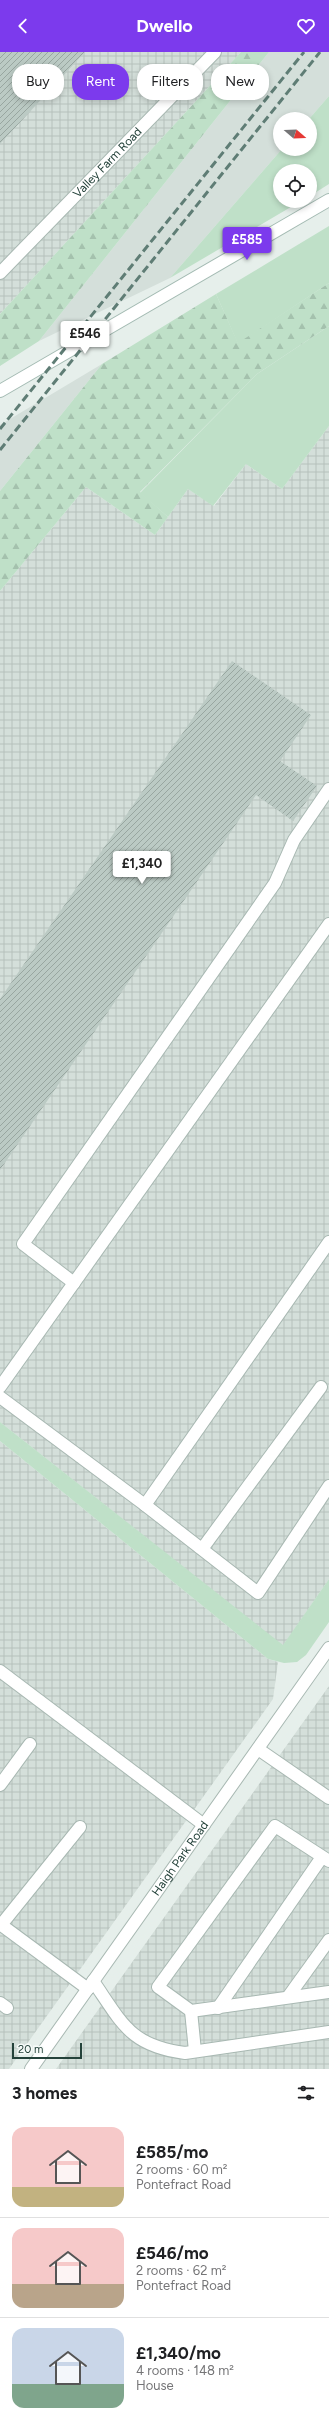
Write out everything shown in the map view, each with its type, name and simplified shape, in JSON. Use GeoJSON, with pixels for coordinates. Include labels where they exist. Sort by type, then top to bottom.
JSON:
{"type":"FeatureCollection","features":[{"type":"Feature","properties":{"kind":"main road","name":"Valley Farm Road"},"geometry":{"type":"LineString","coordinates":[[0,274],[215,52]]}},
{"type":"Feature","properties":{"kind":"main road"},"geometry":{"type":"LineString","coordinates":[[0,391],[329,200]]}},
{"type":"Feature","properties":{"kind":"main road"},"geometry":{"type":"LineString","coordinates":[[74,1283],[23,1244],[275,882],[294,840],[329,789]]}},
{"type":"Feature","properties":{"kind":"main road"},"geometry":{"type":"LineString","coordinates":[[0,1387],[329,924]]}},
{"type":"Feature","properties":{"kind":"main road"},"geometry":{"type":"LineString","coordinates":[[145,1505],[329,1242]]}},
{"type":"Feature","properties":{"kind":"main road"},"geometry":{"type":"LineString","coordinates":[[202,1549],[321,1387]]}},
{"type":"Feature","properties":{"kind":"main road"},"geometry":{"type":"LineString","coordinates":[[0,1397],[145,1505],[258,1592],[329,1486]]}},
{"type":"Feature","properties":{"kind":"main road","name":"Haigh Park Road"},"geometry":{"type":"LineString","coordinates":[[31,2069],[329,1648]]}},
{"type":"Feature","properties":{"kind":"main road"},"geometry":{"type":"LineString","coordinates":[[0,1671],[204,1825]]}},
{"type":"Feature","properties":{"kind":"main road"},"geometry":{"type":"LineString","coordinates":[[0,1785],[30,1744]]}},
{"type":"Feature","properties":{"kind":"main road"},"geometry":{"type":"LineString","coordinates":[[258,1749],[329,1798]]}},
{"type":"Feature","properties":{"kind":"main road"},"geometry":{"type":"LineString","coordinates":[[218,2008],[326,1859],[275,1826],[158,1987],[192,2011],[218,2008],[288,1997],[329,1992]]}},
{"type":"Feature","properties":{"kind":"main road"},"geometry":{"type":"LineString","coordinates":[[80,1827],[1,1924],[90,1985],[124,2026],[142,2041],[162,2050],[185,2053],[329,2032]]}},
{"type":"Feature","properties":{"kind":"main road"},"geometry":{"type":"LineString","coordinates":[[288,1997],[329,1940]]}},
{"type":"Feature","properties":{"kind":"main road"},"geometry":{"type":"LineString","coordinates":[[192,2011],[195,2051]]}},
{"type":"Feature","properties":{"kind":"shaded area"},"geometry":{"type":"Polygon","coordinates":[[[0,52],[241,52],[230,64],[211,64],[211,85],[203,93],[203,64],[137,64],[137,100],[197,100],[0,314],[0,52]]]}},
{"type":"Feature","properties":{"kind":"shaded area"},"geometry":{"type":"Polygon","coordinates":[[[269,52],[329,52],[329,96],[315,112],[273,112],[273,156],[276,156],[170,278],[39,341],[231,100],[269,100],[269,64],[259,64],[269,52]]]}},
{"type":"Feature","properties":{"kind":"shaded area"},"geometry":{"type":"Polygon","coordinates":[[[102,364],[0,491],[0,425],[102,364]]]}},
{"type":"Feature","properties":{"kind":"shaded area"},"geometry":{"type":"Polygon","coordinates":[[[329,426],[329,1579],[283,1646],[0,1422],[0,591],[86,487],[155,535],[188,489],[214,506],[246,464],[282,489],[329,426]]]}},
{"type":"Feature","properties":{"kind":"shaded area"},"geometry":{"type":"Polygon","coordinates":[[[0,1441],[268,1659],[278,1662],[273,1699],[9,2069],[0,2069],[0,1441]]]}},
{"type":"Feature","properties":{"kind":"shaded area"},"geometry":{"type":"Polygon","coordinates":[[[329,1686],[329,2069],[56,2069],[329,1686]]]}},
{"type":"Feature","properties":{"kind":"green space"},"geometry":{"type":"Polygon","coordinates":[[[241,52],[269,52],[259,64],[230,64],[241,52]]]}},
{"type":"Feature","properties":{"kind":"green space"},"geometry":{"type":"Polygon","coordinates":[[[211,85],[211,100],[231,100],[39,341],[0,366],[0,314],[197,100],[203,100],[203,93],[211,85]]]}},
{"type":"Feature","properties":{"kind":"green space"},"geometry":{"type":"Polygon","coordinates":[[[329,96],[329,184],[317,192],[317,164],[273,164],[273,208],[289,208],[170,278],[276,156],[317,156],[317,112],[315,112],[329,96]]]}},
{"type":"Feature","properties":{"kind":"green space"},"geometry":{"type":"Polygon","coordinates":[[[329,226],[329,283],[238,344],[216,294],[329,226]]]}},
{"type":"Feature","properties":{"kind":"green space"},"geometry":{"type":"Polygon","coordinates":[[[329,283],[329,326],[257,374],[140,492],[168,517],[155,535],[86,487],[0,591],[0,491],[102,364],[216,294],[238,343],[329,283]]]}},
{"type":"Feature","properties":{"kind":"green space"},"geometry":{"type":"Polygon","coordinates":[[[329,326],[329,426],[282,489],[246,464],[213,506],[188,489],[168,517],[140,493],[257,374],[329,326]]]}},
{"type":"Feature","properties":{"kind":"green space"},"geometry":{"type":"Polygon","coordinates":[[[0,1422],[283,1645],[329,1579],[329,1622],[306,1655],[297,1662],[284,1663],[268,1659],[0,1441],[0,1422]]]}},
{"type":"Feature","properties":{"kind":"building"},"geometry":{"type":"Polygon","coordinates":[[[0,52],[85,52],[74,64],[72,64],[72,66],[64,75],[64,64],[12,64],[12,100],[41,100],[0,144],[0,52]]]}},
{"type":"Feature","properties":{"kind":"building"},"geometry":{"type":"Polygon","coordinates":[[[232,661],[311,715],[280,761],[317,786],[293,821],[256,795],[0,1170],[0,999],[232,661]]]}},
{"type":"Feature","properties":{"kind":"railway"},"geometry":{"type":"LineString","coordinates":[[0,429],[304,52]]}},
{"type":"Feature","properties":{"kind":"railway"},"geometry":{"type":"LineString","coordinates":[[0,450],[320,52]]}}]}
